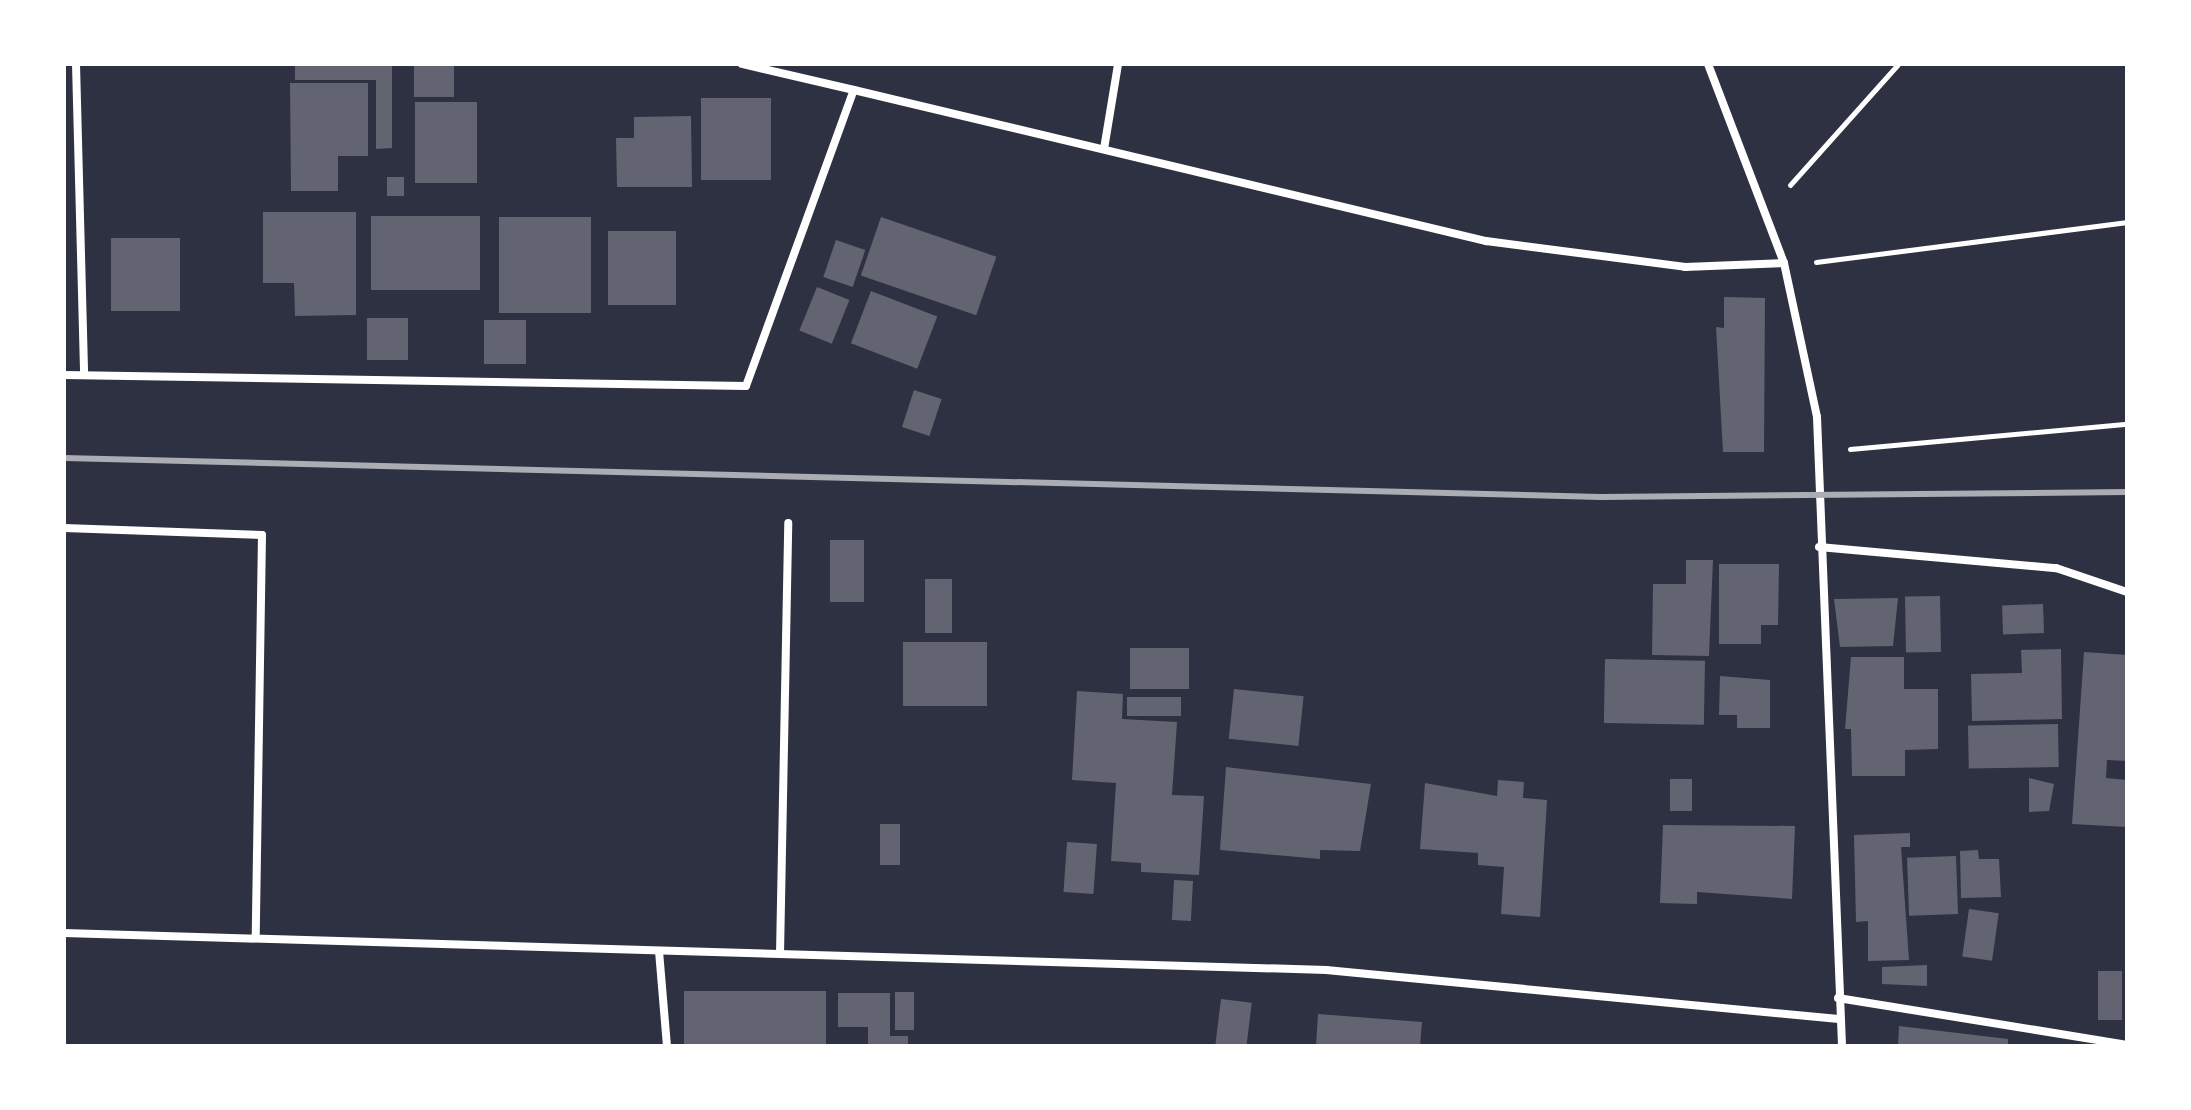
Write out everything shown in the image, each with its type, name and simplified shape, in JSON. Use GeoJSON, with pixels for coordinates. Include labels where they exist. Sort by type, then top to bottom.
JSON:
{"type":"FeatureCollection","features":[{"type":"Feature","properties":{"kind":"street"},"geometry":{"type":"LineString","coordinates":[[76,64],[84,375]]}},
{"type":"Feature","properties":{"kind":"street"},"geometry":{"type":"LineString","coordinates":[[742,64],[1486,241],[1685,267],[1784,263]]}},
{"type":"Feature","properties":{"kind":"street"},"geometry":{"type":"LineString","coordinates":[[1104,149],[1118,64]]}},
{"type":"Feature","properties":{"kind":"street"},"geometry":{"type":"LineString","coordinates":[[1708,64],[1784,263],[1817,417],[1819,547],[1842,1046]]}},
{"type":"Feature","properties":{"kind":"street"},"geometry":{"type":"LineString","coordinates":[[64,375],[746,386],[854,90]]}},
{"type":"Feature","properties":{"kind":"street"},"geometry":{"type":"LineString","coordinates":[[780,954],[788,523]]}},
{"type":"Feature","properties":{"kind":"street"},"geometry":{"type":"LineString","coordinates":[[64,528],[262,535],[256,937]]}},
{"type":"Feature","properties":{"kind":"street"},"geometry":{"type":"LineString","coordinates":[[1819,547],[2056,568],[2127,592]]}},
{"type":"Feature","properties":{"kind":"street"},"geometry":{"type":"LineString","coordinates":[[64,933],[1326,970],[1839,1019]]}},
{"type":"Feature","properties":{"kind":"street"},"geometry":{"type":"LineString","coordinates":[[659,951],[667,1046]]}},
{"type":"Feature","properties":{"kind":"street"},"geometry":{"type":"LineString","coordinates":[[1838,998],[2127,1045]]}},
{"type":"Feature","properties":{"kind":"path"},"geometry":{"type":"LineString","coordinates":[[1766,213],[1898,64]]}},
{"type":"Feature","properties":{"kind":"path"},"geometry":{"type":"LineString","coordinates":[[1784,263],[1870,260],[2127,222]]}},
{"type":"Feature","properties":{"kind":"path"},"geometry":{"type":"LineString","coordinates":[[1817,452],[2127,424]]}},
{"type":"Feature","properties":{"kind":"building"},"geometry":{"type":"Polygon","coordinates":[[[295,64],[392,64],[392,148],[376,149],[376,80],[295,80],[295,64]]]}},
{"type":"Feature","properties":{"kind":"building"},"geometry":{"type":"Polygon","coordinates":[[[414,64],[454,64],[454,97],[414,97],[414,64]]]}},
{"type":"Feature","properties":{"kind":"building"},"geometry":{"type":"Polygon","coordinates":[[[290,83],[368,83],[368,156],[338,156],[338,191],[291,191],[290,83]]]}},
{"type":"Feature","properties":{"kind":"building"},"geometry":{"type":"Polygon","coordinates":[[[701,98],[771,98],[771,180],[701,180],[701,98]]]}},
{"type":"Feature","properties":{"kind":"building"},"geometry":{"type":"Polygon","coordinates":[[[415,102],[477,102],[477,183],[415,183],[415,102]]]}},
{"type":"Feature","properties":{"kind":"building"},"geometry":{"type":"Polygon","coordinates":[[[691,116],[692,187],[617,187],[616,138],[634,138],[634,117],[691,116]]]}},
{"type":"Feature","properties":{"kind":"building"},"geometry":{"type":"Polygon","coordinates":[[[387,177],[404,177],[404,196],[387,196],[387,177]]]}},
{"type":"Feature","properties":{"kind":"building"},"geometry":{"type":"Polygon","coordinates":[[[263,212],[356,212],[356,315],[295,316],[294,283],[263,283],[263,212]]]}},
{"type":"Feature","properties":{"kind":"building"},"geometry":{"type":"Polygon","coordinates":[[[371,216],[480,216],[480,290],[371,290],[371,216]]]}},
{"type":"Feature","properties":{"kind":"building"},"geometry":{"type":"Polygon","coordinates":[[[499,217],[591,217],[591,313],[499,313],[499,217]]]}},
{"type":"Feature","properties":{"kind":"building"},"geometry":{"type":"Polygon","coordinates":[[[881,217],[996,257],[976,315],[861,276],[881,217]]]}},
{"type":"Feature","properties":{"kind":"building"},"geometry":{"type":"Polygon","coordinates":[[[608,231],[676,231],[676,305],[608,305],[608,231]]]}},
{"type":"Feature","properties":{"kind":"building"},"geometry":{"type":"Polygon","coordinates":[[[111,238],[180,238],[180,311],[111,311],[111,238]]]}},
{"type":"Feature","properties":{"kind":"building"},"geometry":{"type":"Polygon","coordinates":[[[836,240],[865,250],[853,287],[823,277],[836,240]]]}},
{"type":"Feature","properties":{"kind":"building"},"geometry":{"type":"Polygon","coordinates":[[[817,287],[849,300],[832,344],[799,331],[817,287]]]}},
{"type":"Feature","properties":{"kind":"building"},"geometry":{"type":"Polygon","coordinates":[[[871,291],[937,316],[917,369],[851,343],[871,291]]]}},
{"type":"Feature","properties":{"kind":"building"},"geometry":{"type":"Polygon","coordinates":[[[1724,297],[1765,298],[1764,452],[1723,452],[1716,327],[1724,328],[1724,297]]]}},
{"type":"Feature","properties":{"kind":"building"},"geometry":{"type":"Polygon","coordinates":[[[367,318],[408,318],[408,360],[367,360],[367,318]]]}},
{"type":"Feature","properties":{"kind":"building"},"geometry":{"type":"Polygon","coordinates":[[[484,320],[526,320],[526,364],[484,364],[484,320]]]}},
{"type":"Feature","properties":{"kind":"building"},"geometry":{"type":"Polygon","coordinates":[[[914,390],[942,399],[930,436],[902,427],[914,390]]]}},
{"type":"Feature","properties":{"kind":"building"},"geometry":{"type":"Polygon","coordinates":[[[830,540],[864,540],[864,602],[830,602],[830,540]]]}},
{"type":"Feature","properties":{"kind":"building"},"geometry":{"type":"Polygon","coordinates":[[[1686,560],[1713,560],[1709,656],[1652,655],[1653,584],[1686,584],[1686,560]]]}},
{"type":"Feature","properties":{"kind":"building"},"geometry":{"type":"Polygon","coordinates":[[[1719,564],[1779,564],[1778,625],[1761,625],[1761,644],[1719,644],[1719,564]]]}},
{"type":"Feature","properties":{"kind":"building"},"geometry":{"type":"Polygon","coordinates":[[[925,579],[952,579],[952,633],[925,633],[925,579]]]}},
{"type":"Feature","properties":{"kind":"building"},"geometry":{"type":"Polygon","coordinates":[[[1940,596],[1941,652],[1906,653],[1905,597],[1940,596]]]}},
{"type":"Feature","properties":{"kind":"building"},"geometry":{"type":"Polygon","coordinates":[[[1898,598],[1893,646],[1840,647],[1834,599],[1898,598]]]}},
{"type":"Feature","properties":{"kind":"building"},"geometry":{"type":"Polygon","coordinates":[[[2043,604],[2044,633],[2003,634],[2002,605],[2043,604]]]}},
{"type":"Feature","properties":{"kind":"building"},"geometry":{"type":"Polygon","coordinates":[[[903,642],[987,642],[987,706],[903,706],[903,642]]]}},
{"type":"Feature","properties":{"kind":"building"},"geometry":{"type":"Polygon","coordinates":[[[1130,648],[1189,648],[1189,689],[1130,689],[1130,648]]]}},
{"type":"Feature","properties":{"kind":"building"},"geometry":{"type":"Polygon","coordinates":[[[2061,649],[2062,719],[1972,721],[1971,674],[2022,673],[2021,650],[2061,649]]]}},
{"type":"Feature","properties":{"kind":"building"},"geometry":{"type":"Polygon","coordinates":[[[2084,652],[2127,655],[2127,761],[2107,760],[2106,778],[2127,780],[2127,827],[2072,824],[2084,652]]]}},
{"type":"Feature","properties":{"kind":"building"},"geometry":{"type":"Polygon","coordinates":[[[1851,657],[1904,657],[1904,689],[1938,689],[1938,749],[1905,750],[1905,776],[1852,776],[1851,729],[1845,729],[1851,657]]]}},
{"type":"Feature","properties":{"kind":"building"},"geometry":{"type":"Polygon","coordinates":[[[1605,659],[1705,661],[1704,725],[1604,723],[1605,659]]]}},
{"type":"Feature","properties":{"kind":"building"},"geometry":{"type":"Polygon","coordinates":[[[1720,676],[1770,680],[1770,728],[1737,728],[1737,715],[1719,715],[1720,676]]]}},
{"type":"Feature","properties":{"kind":"building"},"geometry":{"type":"Polygon","coordinates":[[[1234,689],[1304,696],[1298,746],[1229,739],[1234,689]]]}},
{"type":"Feature","properties":{"kind":"building"},"geometry":{"type":"Polygon","coordinates":[[[1077,691],[1123,694],[1122,719],[1177,722],[1172,795],[1204,796],[1199,875],[1141,872],[1141,863],[1111,861],[1116,783],[1072,780],[1077,691]]]}},
{"type":"Feature","properties":{"kind":"building"},"geometry":{"type":"Polygon","coordinates":[[[1127,697],[1181,697],[1181,716],[1127,716],[1127,697]]]}},
{"type":"Feature","properties":{"kind":"building"},"geometry":{"type":"Polygon","coordinates":[[[2058,724],[2059,767],[1969,769],[1968,726],[2058,724]]]}},
{"type":"Feature","properties":{"kind":"building"},"geometry":{"type":"Polygon","coordinates":[[[1226,767],[1371,784],[1360,851],[1320,850],[1320,859],[1220,850],[1226,767]]]}},
{"type":"Feature","properties":{"kind":"building"},"geometry":{"type":"Polygon","coordinates":[[[2029,778],[2054,784],[2049,811],[2029,812],[2029,778]]]}},
{"type":"Feature","properties":{"kind":"building"},"geometry":{"type":"Polygon","coordinates":[[[1670,779],[1692,779],[1692,811],[1670,811],[1670,779]]]}},
{"type":"Feature","properties":{"kind":"building"},"geometry":{"type":"Polygon","coordinates":[[[1498,780],[1524,782],[1523,798],[1547,800],[1540,917],[1501,914],[1504,867],[1478,865],[1478,853],[1420,849],[1425,783],[1497,796],[1498,780]]]}},
{"type":"Feature","properties":{"kind":"building"},"geometry":{"type":"Polygon","coordinates":[[[880,824],[900,824],[900,865],[880,865],[880,824]]]}},
{"type":"Feature","properties":{"kind":"building"},"geometry":{"type":"Polygon","coordinates":[[[1663,825],[1795,826],[1792,899],[1697,892],[1697,904],[1660,903],[1663,825]]]}},
{"type":"Feature","properties":{"kind":"building"},"geometry":{"type":"Polygon","coordinates":[[[1910,833],[1910,847],[1901,847],[1909,960],[1868,961],[1868,921],[1856,922],[1854,835],[1910,833]]]}},
{"type":"Feature","properties":{"kind":"building"},"geometry":{"type":"Polygon","coordinates":[[[1067,842],[1097,844],[1093,894],[1064,892],[1067,842]]]}},
{"type":"Feature","properties":{"kind":"building"},"geometry":{"type":"Polygon","coordinates":[[[1978,850],[1979,859],[1999,859],[2001,897],[1961,898],[1960,851],[1978,850]]]}},
{"type":"Feature","properties":{"kind":"building"},"geometry":{"type":"Polygon","coordinates":[[[1956,856],[1958,914],[1909,916],[1907,858],[1956,856]]]}},
{"type":"Feature","properties":{"kind":"building"},"geometry":{"type":"Polygon","coordinates":[[[1174,880],[1193,881],[1191,921],[1172,920],[1174,880]]]}},
{"type":"Feature","properties":{"kind":"building"},"geometry":{"type":"Polygon","coordinates":[[[1969,909],[1999,913],[1992,961],[1962,957],[1969,909]]]}},
{"type":"Feature","properties":{"kind":"building"},"geometry":{"type":"Polygon","coordinates":[[[1927,965],[1927,986],[1882,984],[1882,967],[1927,965]]]}},
{"type":"Feature","properties":{"kind":"building"},"geometry":{"type":"Polygon","coordinates":[[[2098,971],[2122,971],[2122,1020],[2098,1020],[2098,971]]]}},
{"type":"Feature","properties":{"kind":"building"},"geometry":{"type":"Polygon","coordinates":[[[684,991],[826,991],[826,1046],[684,1046],[684,991]]]}},
{"type":"Feature","properties":{"kind":"building"},"geometry":{"type":"Polygon","coordinates":[[[895,992],[914,992],[914,1030],[895,1030],[895,992]]]}},
{"type":"Feature","properties":{"kind":"building"},"geometry":{"type":"Polygon","coordinates":[[[838,993],[890,993],[890,1036],[908,1036],[908,1046],[868,1046],[868,1027],[838,1027],[838,993]]]}},
{"type":"Feature","properties":{"kind":"building"},"geometry":{"type":"Polygon","coordinates":[[[1221,999],[1252,1003],[1246,1046],[1215,1046],[1221,999]]]}},
{"type":"Feature","properties":{"kind":"building"},"geometry":{"type":"Polygon","coordinates":[[[1318,1014],[1422,1022],[1420,1046],[1316,1046],[1318,1014]]]}},
{"type":"Feature","properties":{"kind":"building"},"geometry":{"type":"Polygon","coordinates":[[[1899,1026],[2008,1039],[2008,1046],[1898,1046],[1899,1026]]]}},
{"type":"Feature","properties":{"kind":"railway"},"geometry":{"type":"LineString","coordinates":[[64,458],[1601,497],[2127,492]]}}]}
